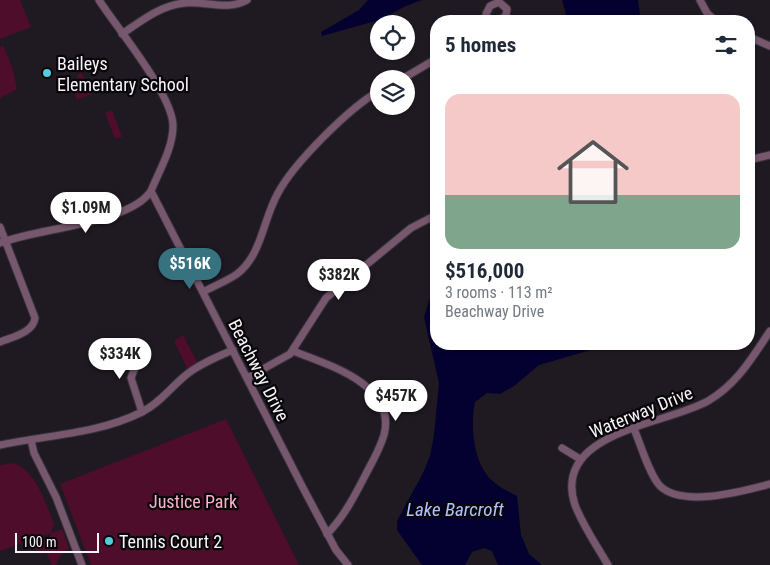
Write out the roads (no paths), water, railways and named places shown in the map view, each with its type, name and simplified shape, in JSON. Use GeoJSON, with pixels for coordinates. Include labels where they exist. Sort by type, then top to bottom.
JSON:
{"type":"FeatureCollection","features":[{"type":"Feature","properties":{"kind":"street"},"geometry":{"type":"LineString","coordinates":[[3,242],[45,230],[105,218],[142,200],[151,191],[170,144],[172,118],[167,102],[99,0]]}},
{"type":"Feature","properties":{"kind":"street"},"geometry":{"type":"LineString","coordinates":[[122,34],[159,11],[176,5],[192,2],[233,5],[247,0]]}},
{"type":"Feature","properties":{"kind":"street"},"geometry":{"type":"LineString","coordinates":[[700,0],[710,15]]}},
{"type":"Feature","properties":{"kind":"street"},"geometry":{"type":"LineString","coordinates":[[486,15],[490,6],[499,2],[507,9],[506,15]]}},
{"type":"Feature","properties":{"kind":"street"},"geometry":{"type":"LineString","coordinates":[[755,40],[770,46]]}},
{"type":"Feature","properties":{"kind":"street"},"geometry":{"type":"LineString","coordinates":[[415,71],[430,63]]}},
{"type":"Feature","properties":{"kind":"street"},"geometry":{"type":"LineString","coordinates":[[203,292],[235,275],[244,267],[256,250],[278,192],[291,174],[347,114],[370,97]]}},
{"type":"Feature","properties":{"kind":"street"},"geometry":{"type":"LineString","coordinates":[[755,158],[770,155]]}},
{"type":"Feature","properties":{"kind":"street","name":"Beachway Drive"},"geometry":{"type":"LineString","coordinates":[[151,191],[327,534],[336,550],[348,565]]}},
{"type":"Feature","properties":{"kind":"street"},"geometry":{"type":"LineString","coordinates":[[247,378],[284,359],[293,351],[326,298],[411,228],[430,218]]}},
{"type":"Feature","properties":{"kind":"street"},"geometry":{"type":"LineString","coordinates":[[0,226],[3,242],[36,318],[34,325],[29,330],[0,342]]}},
{"type":"Feature","properties":{"kind":"street","name":"Waterway Drive"},"geometry":{"type":"LineString","coordinates":[[608,565],[575,505],[573,477],[580,459],[598,443],[698,406],[719,393],[745,369],[770,331]]}},
{"type":"Feature","properties":{"kind":"street"},"geometry":{"type":"LineString","coordinates":[[142,348],[131,378],[142,412]]}},
{"type":"Feature","properties":{"kind":"street"},"geometry":{"type":"LineString","coordinates":[[0,445],[78,433],[142,412],[163,398],[188,373],[233,350]]}},
{"type":"Feature","properties":{"kind":"street"},"geometry":{"type":"LineString","coordinates":[[293,351],[315,360],[365,386],[379,399],[384,412],[384,434],[376,454],[346,512],[327,534]]}},
{"type":"Feature","properties":{"kind":"street"},"geometry":{"type":"LineString","coordinates":[[634,430],[654,477],[662,488],[671,492],[693,497],[715,495],[770,484]]}},
{"type":"Feature","properties":{"kind":"street"},"geometry":{"type":"LineString","coordinates":[[31,440],[34,454],[56,497],[82,565]]}},
{"type":"Feature","properties":{"kind":"street"},"geometry":{"type":"LineString","coordinates":[[562,448],[580,459]]}},
{"type":"Feature","properties":{"kind":"water"},"geometry":{"type":"Polygon","coordinates":[[[368,0],[422,0],[389,15],[370,15],[370,23],[322,36],[321,32],[359,10],[368,0]]]}},
{"type":"Feature","properties":{"kind":"water"},"geometry":{"type":"Polygon","coordinates":[[[562,0],[638,0],[640,15],[566,15],[562,0]]]}},
{"type":"Feature","properties":{"kind":"water","name":"Lake Barcroft"},"geometry":{"type":"Polygon","coordinates":[[[430,298],[430,343],[424,317],[430,298]]]}},
{"type":"Feature","properties":{"kind":"water","name":"Lake Barcroft"},"geometry":{"type":"Polygon","coordinates":[[[432,350],[591,350],[539,365],[514,386],[500,394],[487,393],[475,402],[473,433],[477,456],[481,466],[496,484],[517,496],[521,535],[529,554],[542,565],[498,565],[492,551],[484,548],[472,552],[465,565],[422,565],[397,530],[397,521],[430,456],[439,383],[432,350]]]}},
{"type":"Feature","properties":{"kind":"place","name":"Baileys Elementary School"},"geometry":{"type":"Point","coordinates":[47,73]}},
{"type":"Feature","properties":{"kind":"place","name":"Tennis Court 2"},"geometry":{"type":"Point","coordinates":[109,541]}},
{"type":"Feature","properties":{"kind":"park label","name":"Justice Park"},"geometry":{"type":"Point","coordinates":[193,501]}}]}
